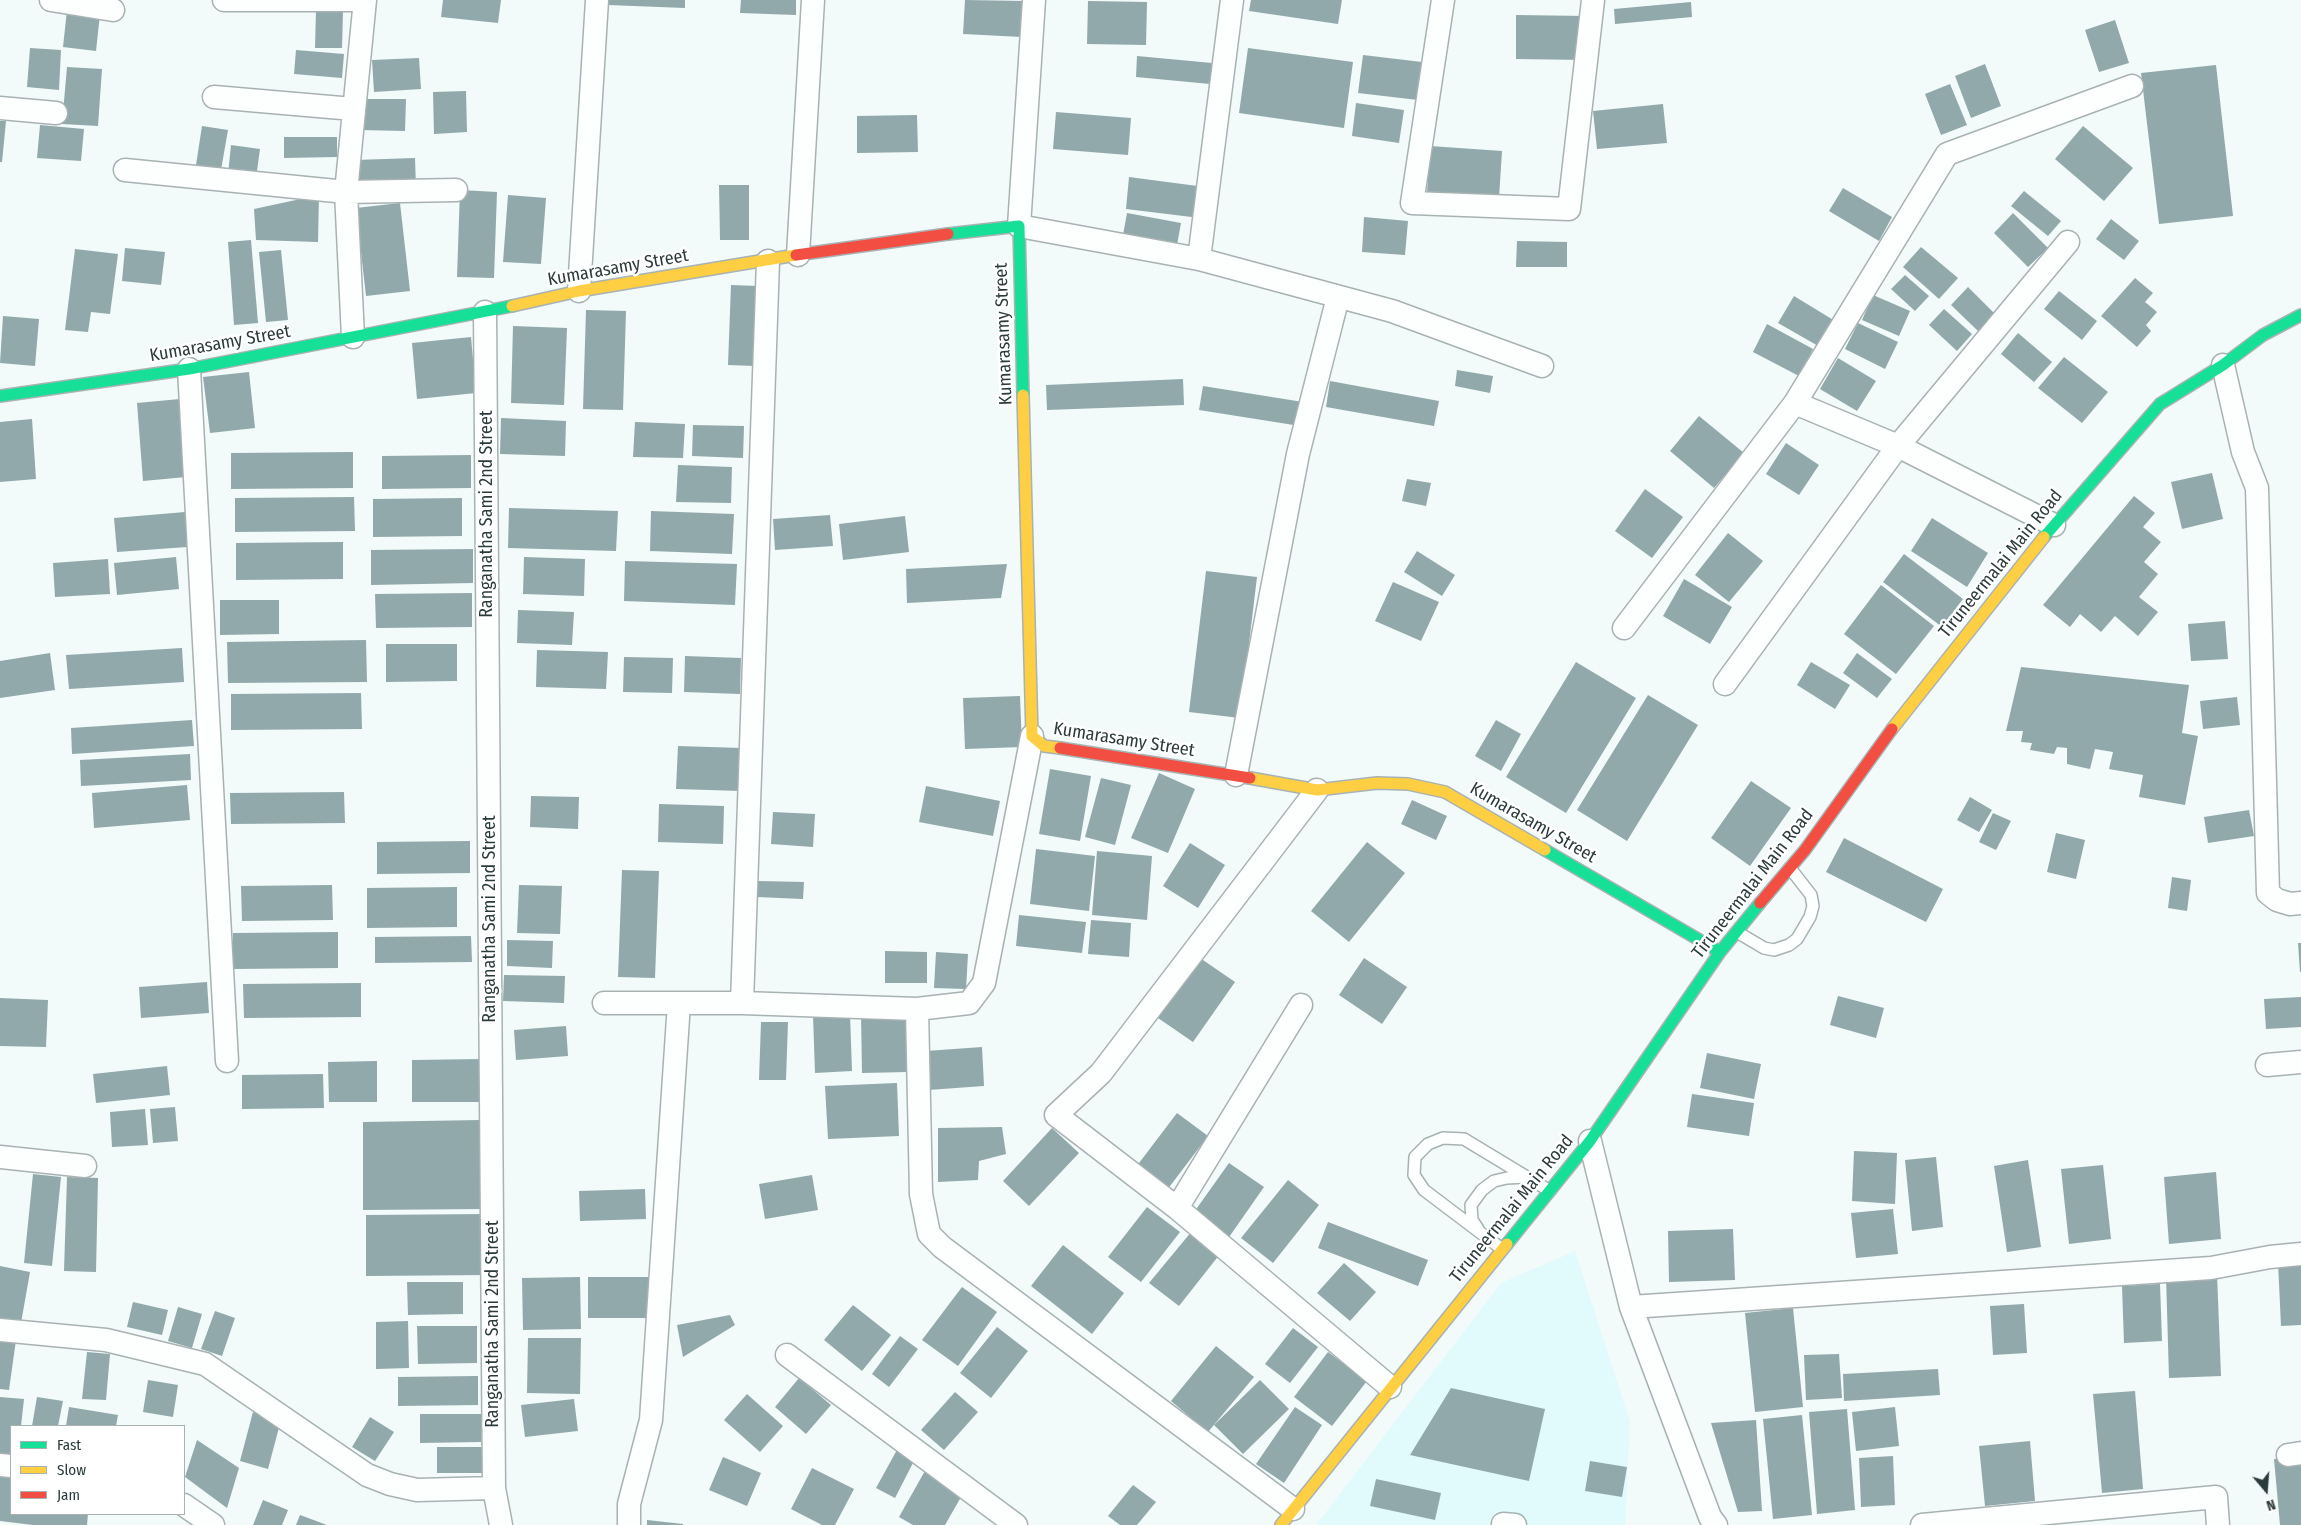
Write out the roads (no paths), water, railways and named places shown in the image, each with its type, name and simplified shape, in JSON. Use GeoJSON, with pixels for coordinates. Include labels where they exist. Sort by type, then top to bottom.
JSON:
{"type":"FeatureCollection","features":[{"type":"Feature","properties":{"kind":"street"},"geometry":{"type":"LineString","coordinates":[[51,0],[113,10]]}},
{"type":"Feature","properties":{"kind":"street"},"geometry":{"type":"LineString","coordinates":[[224,0],[365,0],[346,192],[353,337]]}},
{"type":"Feature","properties":{"kind":"street"},"geometry":{"type":"LineString","coordinates":[[579,291],[597,0]]}},
{"type":"Feature","properties":{"kind":"street"},"geometry":{"type":"LineString","coordinates":[[798,255],[813,0]]}},
{"type":"Feature","properties":{"kind":"street"},"geometry":{"type":"LineString","coordinates":[[1034,0],[1019,226],[1199,259],[1392,311],[1542,366]]}},
{"type":"Feature","properties":{"kind":"street"},"geometry":{"type":"LineString","coordinates":[[1199,259],[1232,0]]}},
{"type":"Feature","properties":{"kind":"street"},"geometry":{"type":"LineString","coordinates":[[1443,0],[1412,203],[1569,209],[1593,0]]}},
{"type":"Feature","properties":{"kind":"street"},"geometry":{"type":"LineString","coordinates":[[1624,628],[1795,403],[1947,154],[2132,86]]}},
{"type":"Feature","properties":{"kind":"street"},"geometry":{"type":"LineString","coordinates":[[214,97],[353,109]]}},
{"type":"Feature","properties":{"kind":"street"},"geometry":{"type":"LineString","coordinates":[[0,108],[56,113]]}},
{"type":"Feature","properties":{"kind":"street"},"geometry":{"type":"LineString","coordinates":[[125,170],[346,192],[456,190]]}},
{"type":"Feature","properties":{"kind":"street","name":"Kumarasamy Street"},"geometry":{"type":"LineString","coordinates":[[0,396],[189,369],[485,312],[579,291],[798,255],[1019,226],[1032,736],[1044,746],[1236,775],[1317,790],[1377,782],[1408,784],[1445,792],[1720,952]]}},
{"type":"Feature","properties":{"kind":"street"},"geometry":{"type":"LineString","coordinates":[[1725,684],[1898,446],[2068,242]]}},
{"type":"Feature","properties":{"kind":"street"},"geometry":{"type":"LineString","coordinates":[[742,1003],[768,261]]}},
{"type":"Feature","properties":{"kind":"street"},"geometry":{"type":"LineString","coordinates":[[1236,775],[1298,454],[1338,297]]}},
{"type":"Feature","properties":{"kind":"street","name":"Ranganatha Sami 2nd Street"},"geometry":{"type":"LineString","coordinates":[[485,312],[494,1488],[501,1525]]}},
{"type":"Feature","properties":{"kind":"street","name":"Tiruneermalai Main Road"},"geometry":{"type":"LineString","coordinates":[[1287,1517],[1590,1141],[1720,952],[1805,850],[1876,748],[2054,525],[2160,404],[2223,364],[2263,335],[2301,315]]}},
{"type":"Feature","properties":{"kind":"street"},"geometry":{"type":"LineString","coordinates":[[2223,364],[2243,452],[2257,488],[2268,893],[2278,900],[2290,904],[2301,903]]}},
{"type":"Feature","properties":{"kind":"street"},"geometry":{"type":"LineString","coordinates":[[189,369],[226,1061]]}},
{"type":"Feature","properties":{"kind":"street"},"geometry":{"type":"LineString","coordinates":[[1795,403],[1898,446],[2054,525]]}},
{"type":"Feature","properties":{"kind":"street"},"geometry":{"type":"LineString","coordinates":[[604,1003],[742,1003],[916,1009],[970,1002],[984,983],[1032,736]]}},
{"type":"Feature","properties":{"kind":"street"},"geometry":{"type":"LineString","coordinates":[[1317,790],[1101,1072],[1056,1115],[1177,1208],[1293,1308],[1390,1387]]}},
{"type":"Feature","properties":{"kind":"street"},"geometry":{"type":"LineString","coordinates":[[628,1525],[630,1504],[651,1420],[680,1003]]}},
{"type":"Feature","properties":{"kind":"street"},"geometry":{"type":"LineString","coordinates":[[1177,1208],[1301,1005]]}},
{"type":"Feature","properties":{"kind":"street"},"geometry":{"type":"LineString","coordinates":[[916,1009],[922,1194],[929,1234],[942,1247],[1287,1517]]}},
{"type":"Feature","properties":{"kind":"street"},"geometry":{"type":"LineString","coordinates":[[2267,1065],[2301,1062]]}},
{"type":"Feature","properties":{"kind":"street"},"geometry":{"type":"LineString","coordinates":[[1590,1141],[1631,1307],[1710,1517],[1716,1525]]}},
{"type":"Feature","properties":{"kind":"street"},"geometry":{"type":"LineString","coordinates":[[0,1157],[85,1166]]}},
{"type":"Feature","properties":{"kind":"street"},"geometry":{"type":"LineString","coordinates":[[1631,1307],[2211,1268],[2270,1257],[2301,1254]]}},
{"type":"Feature","properties":{"kind":"street"},"geometry":{"type":"LineString","coordinates":[[0,1330],[106,1340],[205,1364],[367,1475],[390,1484],[417,1490],[494,1488]]}},
{"type":"Feature","properties":{"kind":"street"},"geometry":{"type":"LineString","coordinates":[[787,1355],[1016,1525]]}},
{"type":"Feature","properties":{"kind":"street"},"geometry":{"type":"LineString","coordinates":[[1922,1525],[2216,1496],[2218,1525]]}},
{"type":"Feature","properties":{"kind":"street"},"geometry":{"type":"LineString","coordinates":[[185,1506],[213,1525]]}},
{"type":"Feature","properties":{"kind":"lane"},"geometry":{"type":"LineString","coordinates":[[1737,932],[1764,948],[1774,950],[1789,945],[1797,939],[1810,918],[1813,906],[1811,895],[1790,868]]}},
{"type":"Feature","properties":{"kind":"lane"},"geometry":{"type":"LineString","coordinates":[[1502,1249],[1424,1190],[1414,1175],[1415,1157],[1428,1144],[1443,1138],[1464,1139],[1550,1191]]}},
{"type":"Feature","properties":{"kind":"lane"},"geometry":{"type":"LineString","coordinates":[[1480,1233],[1472,1220],[1471,1205],[1482,1190],[1494,1181],[1527,1177]]}}]}
